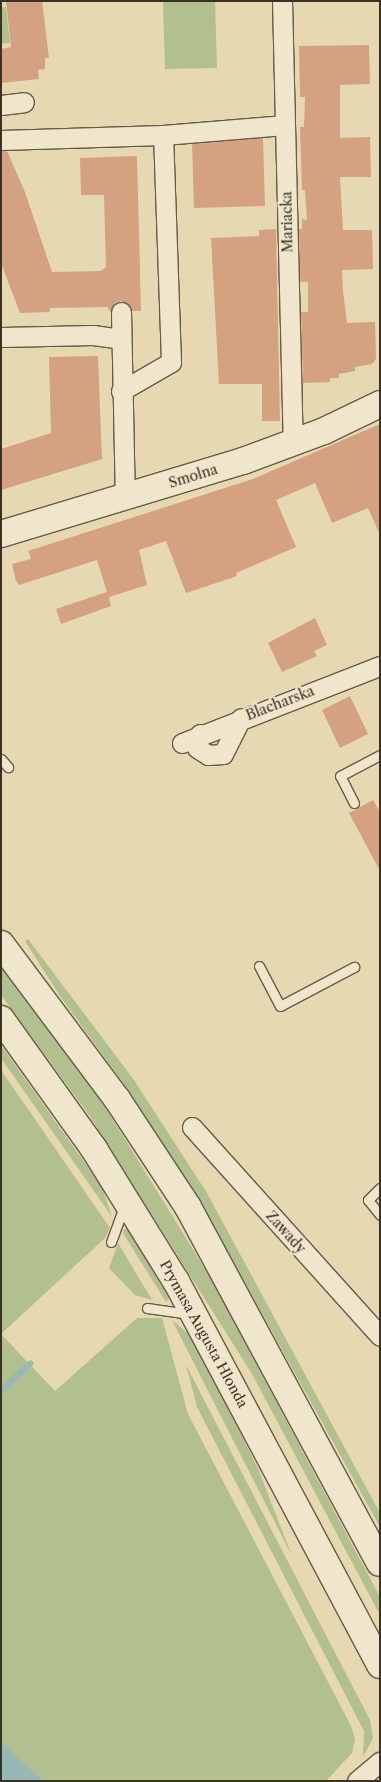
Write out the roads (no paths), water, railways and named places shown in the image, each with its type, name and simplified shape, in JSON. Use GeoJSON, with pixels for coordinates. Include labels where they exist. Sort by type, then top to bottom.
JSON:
{"type":"FeatureCollection","features":[{"type":"Feature","properties":{"kind":"main road","name":"Smolna"},"geometry":{"type":"LineString","coordinates":[[1,534],[292,442],[380,404]]}},
{"type":"Feature","properties":{"kind":"main road"},"geometry":{"type":"LineString","coordinates":[[1,944],[117,1099],[188,1207],[380,1563]]}},
{"type":"Feature","properties":{"kind":"main road","name":"Prymasa Augusta Hlonda"},"geometry":{"type":"LineString","coordinates":[[1,1019],[127,1200],[196,1315],[380,1665]]}},
{"type":"Feature","properties":{"kind":"street","name":"Mariacka"},"geometry":{"type":"LineString","coordinates":[[282,1],[292,442]]}},
{"type":"Feature","properties":{"kind":"street"},"geometry":{"type":"LineString","coordinates":[[1,105],[24,102]]}},
{"type":"Feature","properties":{"kind":"street"},"geometry":{"type":"LineString","coordinates":[[1,140],[163,135],[285,125]]}},
{"type":"Feature","properties":{"kind":"street"},"geometry":{"type":"LineString","coordinates":[[121,391],[171,362],[163,135]]}},
{"type":"Feature","properties":{"kind":"street"},"geometry":{"type":"LineString","coordinates":[[122,312],[121,391],[125,496]]}},
{"type":"Feature","properties":{"kind":"street"},"geometry":{"type":"LineString","coordinates":[[1,337],[93,335],[121,339]]}},
{"type":"Feature","properties":{"kind":"street","name":"Blacharska"},"geometry":{"type":"LineString","coordinates":[[182,743],[241,718],[380,666]]}},
{"type":"Feature","properties":{"kind":"street"},"geometry":{"type":"LineString","coordinates":[[200,734],[197,748],[208,755],[223,754],[241,718]]}},
{"type":"Feature","properties":{"kind":"street","name":"Zawady"},"geometry":{"type":"LineString","coordinates":[[192,1127],[380,1336]]}},
{"type":"Feature","properties":{"kind":"street"},"geometry":{"type":"LineString","coordinates":[[357,1781],[380,1762]]}},
{"type":"Feature","properties":{"kind":"lane"},"geometry":{"type":"LineString","coordinates":[[354,803],[340,776],[380,755]]}},
{"type":"Feature","properties":{"kind":"lane"},"geometry":{"type":"LineString","coordinates":[[1,759],[8,767]]}},
{"type":"Feature","properties":{"kind":"lane"},"geometry":{"type":"LineString","coordinates":[[260,966],[280,1006],[354,968]]}},
{"type":"Feature","properties":{"kind":"lane"},"geometry":{"type":"LineString","coordinates":[[380,1188],[368,1200],[380,1215]]}},
{"type":"Feature","properties":{"kind":"lane"},"geometry":{"type":"LineString","coordinates":[[110,1242],[127,1200]]}},
{"type":"Feature","properties":{"kind":"lane"},"geometry":{"type":"LineString","coordinates":[[147,1308],[196,1315]]}},
{"type":"Feature","properties":{"kind":"water"},"geometry":{"type":"Polygon","coordinates":[[[1,1742],[43,1781],[1,1781],[1,1742]]]}},
{"type":"Feature","properties":{"kind":"waterway"},"geometry":{"type":"LineString","coordinates":[[1,1391],[30,1364]]}}]}
